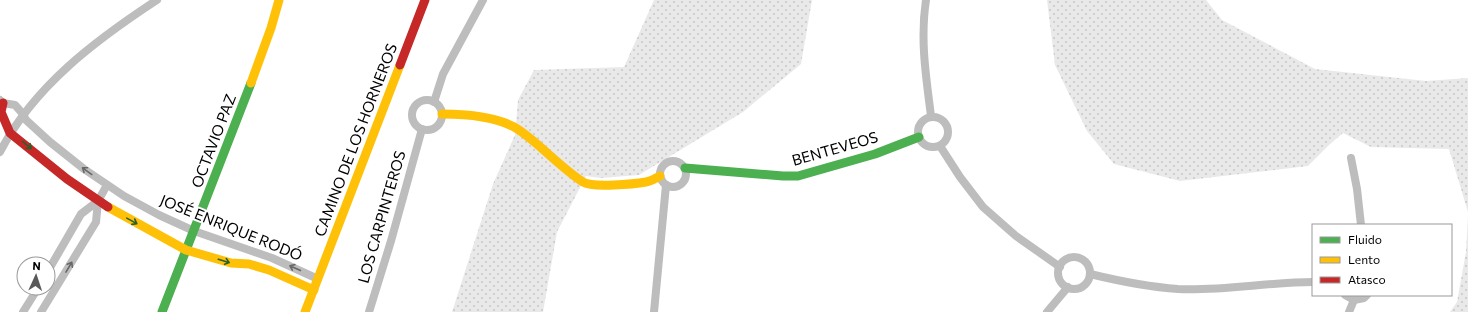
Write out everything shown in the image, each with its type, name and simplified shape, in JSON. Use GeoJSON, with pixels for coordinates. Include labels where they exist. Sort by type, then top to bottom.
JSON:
{"type":"FeatureCollection","features":[{"type":"Feature","properties":{"kind":"street"},"geometry":{"type":"LineString","coordinates":[[0,152],[10,133],[23,114],[49,84],[83,53],[120,25],[157,0]]}},
{"type":"Feature","properties":{"kind":"street","name":"OCTAVIO PAZ"},"geometry":{"type":"LineString","coordinates":[[162,312],[247,95],[271,28],[279,0]]}},
{"type":"Feature","properties":{"kind":"street","name":"CAMINO DE LOS HORNEROS"},"geometry":{"type":"LineString","coordinates":[[305,312],[425,0]]}},
{"type":"Feature","properties":{"kind":"street"},"geometry":{"type":"LineString","coordinates":[[434,102],[443,74],[484,0]]}},
{"type":"Feature","properties":{"kind":"street"},"geometry":{"type":"LineString","coordinates":[[926,0],[923,18],[924,58],[931,116]]}},
{"type":"Feature","properties":{"kind":"street"},"geometry":{"type":"LineString","coordinates":[[425,100],[434,102],[442,114],[436,127],[431,129],[422,129],[414,123],[412,114],[416,105],[425,100]]}},
{"type":"Feature","properties":{"kind":"street","name":"JOSÉ ENRIQUE RODÓ"},"geometry":{"type":"LineString","coordinates":[[314,290],[269,270],[249,264],[230,263],[186,250],[121,215],[67,179],[10,133],[1,112],[1,101],[15,105],[26,120],[50,142],[124,196],[159,215],[194,231],[272,258],[318,279]]}},
{"type":"Feature","properties":{"kind":"street"},"geometry":{"type":"LineString","coordinates":[[442,114],[463,114],[491,118],[518,129],[584,183],[611,185],[630,184],[648,182],[660,176],[666,185],[654,312]]}},
{"type":"Feature","properties":{"kind":"street"},"geometry":{"type":"LineString","coordinates":[[931,116],[941,118],[949,130],[947,139],[940,146],[935,147],[925,145],[919,136],[918,132],[920,124],[923,120],[931,116]]}},
{"type":"Feature","properties":{"kind":"street","name":"LOS CARPINTEROS"},"geometry":{"type":"LineString","coordinates":[[369,312],[391,241],[422,129]]}},
{"type":"Feature","properties":{"kind":"street","name":"BENTEVEOS"},"geometry":{"type":"LineString","coordinates":[[660,176],[661,168],[667,162],[675,161],[683,164],[685,168],[798,176],[875,154],[919,136]]}},
{"type":"Feature","properties":{"kind":"street"},"geometry":{"type":"LineString","coordinates":[[940,146],[960,177],[983,207],[1016,236],[1060,267]]}},
{"type":"Feature","properties":{"kind":"street"},"geometry":{"type":"LineString","coordinates":[[1351,158],[1357,189],[1361,224]]}},
{"type":"Feature","properties":{"kind":"street"},"geometry":{"type":"LineString","coordinates":[[666,185],[674,187],[682,184],[686,176],[685,168]]}},
{"type":"Feature","properties":{"kind":"street"},"geometry":{"type":"LineString","coordinates":[[29,303],[41,312],[96,222],[98,201],[107,184]]}},
{"type":"Feature","properties":{"kind":"street"},"geometry":{"type":"LineString","coordinates":[[56,256],[81,214],[98,201]]}},
{"type":"Feature","properties":{"kind":"street"},"geometry":{"type":"LineString","coordinates":[[1076,257],[1085,261],[1090,269],[1090,274],[1089,279],[1078,288],[1068,287],[1061,281],[1059,276],[1060,267],[1066,259],[1076,257]]}},
{"type":"Feature","properties":{"kind":"street"},"geometry":{"type":"LineString","coordinates":[[1090,274],[1132,284],[1178,289],[1224,288],[1294,282],[1312,282]]}},
{"type":"Feature","properties":{"kind":"street"},"geometry":{"type":"LineString","coordinates":[[1047,312],[1068,287]]}},
{"type":"Feature","properties":{"kind":"street"},"geometry":{"type":"LineString","coordinates":[[23,312],[33,296]]}},
{"type":"Feature","properties":{"kind":"street"},"geometry":{"type":"LineString","coordinates":[[1346,296],[1354,300],[1364,298],[1366,296]]}},
{"type":"Feature","properties":{"kind":"street"},"geometry":{"type":"LineString","coordinates":[[1349,312],[1354,300]]}},
{"type":"Feature","properties":{"kind":"shaded area"},"geometry":{"type":"Polygon","coordinates":[[[654,0],[812,0],[801,64],[743,112],[639,175],[601,178],[586,176],[557,232],[543,312],[452,312],[493,184],[515,135],[518,100],[534,70],[624,67],[654,0]]]}},
{"type":"Feature","properties":{"kind":"shaded area"},"geometry":{"type":"Polygon","coordinates":[[[1047,0],[1206,0],[1222,20],[1315,69],[1426,81],[1468,78],[1468,212],[1449,149],[1371,147],[1343,133],[1308,166],[1180,181],[1114,164],[1087,131],[1055,65],[1047,0]]]}},
{"type":"Feature","properties":{"kind":"shaded area"},"geometry":{"type":"Polygon","coordinates":[[[1468,216],[1468,312],[1450,312],[1457,302],[1466,252],[1468,216]]]}},
{"type":"Feature","properties":{"kind":"traffic: fast"},"geometry":{"type":"LineString","coordinates":[[162,312],[251,83]]}},
{"type":"Feature","properties":{"kind":"traffic: fast"},"geometry":{"type":"LineString","coordinates":[[685,168],[798,176],[875,154],[919,137]]}},
{"type":"Feature","properties":{"kind":"traffic: slow"},"geometry":{"type":"LineString","coordinates":[[251,83],[271,28],[279,0]]}},
{"type":"Feature","properties":{"kind":"traffic: slow"},"geometry":{"type":"LineString","coordinates":[[305,312],[400,65]]}},
{"type":"Feature","properties":{"kind":"traffic: slow"},"geometry":{"type":"LineString","coordinates":[[442,114],[482,117],[511,125],[527,136],[566,170],[588,184],[633,184],[648,182],[660,176]]}},
{"type":"Feature","properties":{"kind":"traffic: slow"},"geometry":{"type":"LineString","coordinates":[[108,207],[186,250],[231,263],[249,264],[269,270],[314,290]]}},
{"type":"Feature","properties":{"kind":"traffic: jam"},"geometry":{"type":"LineString","coordinates":[[400,65],[425,0]]}},
{"type":"Feature","properties":{"kind":"traffic: jam"},"geometry":{"type":"LineString","coordinates":[[3,103],[1,112],[10,133],[67,179],[108,207]]}}]}
